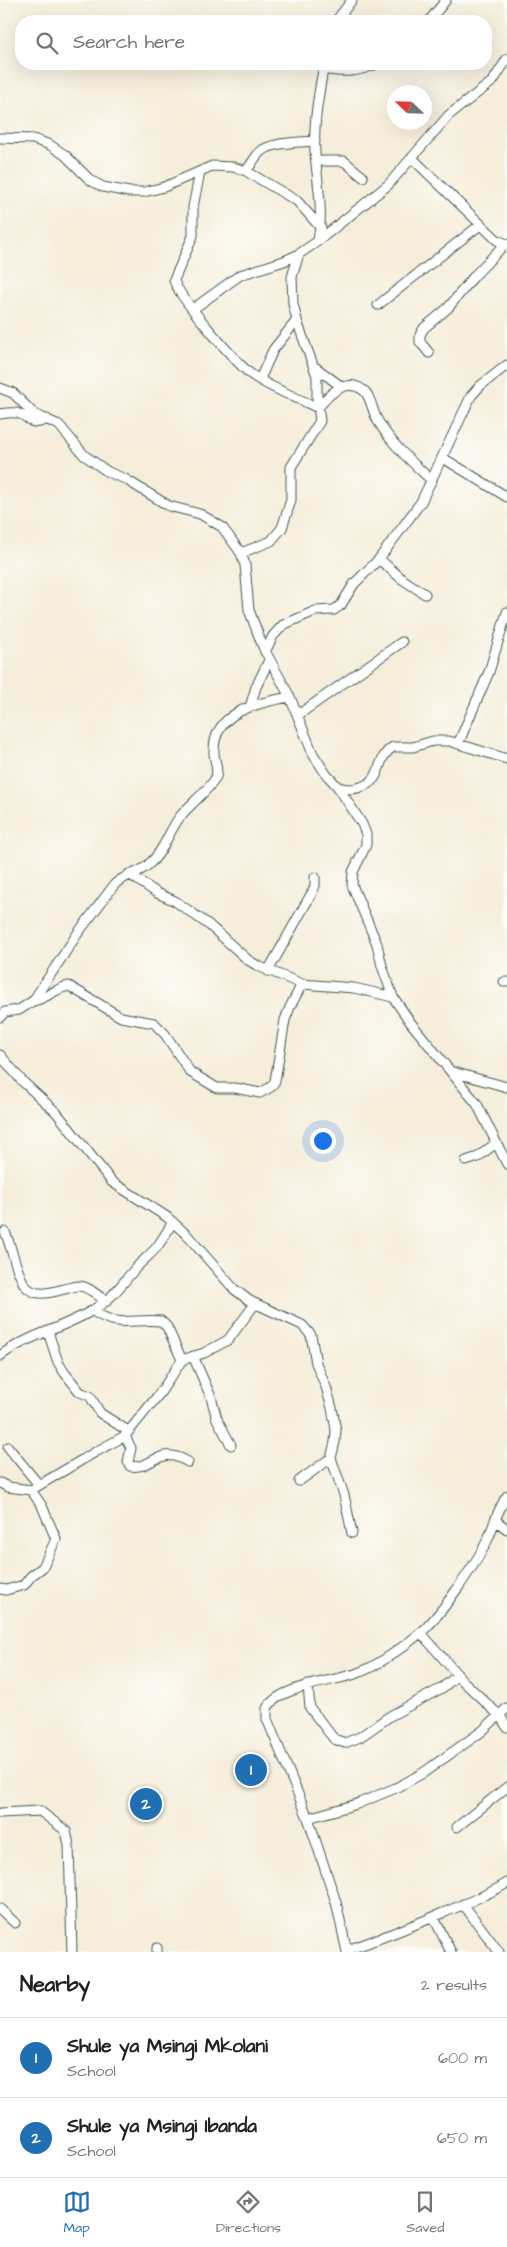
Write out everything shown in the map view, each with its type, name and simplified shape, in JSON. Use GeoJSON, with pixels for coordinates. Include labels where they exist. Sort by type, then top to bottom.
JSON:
{"type":"FeatureCollection","features":[{"type":"Feature","properties":{"kind":"street"},"geometry":{"type":"LineString","coordinates":[[341,15],[352,0]]}},
{"type":"Feature","properties":{"kind":"street"},"geometry":{"type":"LineString","coordinates":[[434,15],[446,0]]}},
{"type":"Feature","properties":{"kind":"street"},"geometry":{"type":"LineString","coordinates":[[194,308],[240,275],[299,254],[318,241],[388,185],[449,115],[493,81],[507,59]]}},
{"type":"Feature","properties":{"kind":"street"},"geometry":{"type":"LineString","coordinates":[[318,241],[321,228],[315,141],[324,70]]}},
{"type":"Feature","properties":{"kind":"street"},"geometry":{"type":"LineString","coordinates":[[334,70],[339,72],[361,70]]}},
{"type":"Feature","properties":{"kind":"street"},"geometry":{"type":"LineString","coordinates":[[0,138],[33,139],[50,145],[65,155],[90,180],[103,188],[129,192],[144,192],[164,187],[212,166],[219,165],[246,171],[297,201],[321,228]]}},
{"type":"Feature","properties":{"kind":"street"},"geometry":{"type":"LineString","coordinates":[[246,171],[261,151],[265,149],[290,142],[315,141]]}},
{"type":"Feature","properties":{"kind":"street"},"geometry":{"type":"LineString","coordinates":[[412,158],[463,205],[497,240],[506,244],[475,275],[448,308],[424,328],[420,335],[420,342],[429,353]]}},
{"type":"Feature","properties":{"kind":"street"},"geometry":{"type":"LineString","coordinates":[[316,161],[344,161],[363,177]]}},
{"type":"Feature","properties":{"kind":"street"},"geometry":{"type":"LineString","coordinates":[[200,172],[193,207],[193,236],[174,280],[175,286],[221,343],[248,371],[318,408]]}},
{"type":"Feature","properties":{"kind":"street"},"geometry":{"type":"LineString","coordinates":[[378,306],[480,224]]}},
{"type":"Feature","properties":{"kind":"street"},"geometry":{"type":"LineString","coordinates":[[241,554],[271,541],[282,528],[291,500],[291,467],[319,426],[317,376],[293,304],[292,277],[299,254]]}},
{"type":"Feature","properties":{"kind":"street"},"geometry":{"type":"LineString","coordinates":[[260,379],[273,350],[297,320]]}},
{"type":"Feature","properties":{"kind":"street"},"geometry":{"type":"LineString","coordinates":[[250,707],[273,636],[283,625],[315,611],[334,610],[341,605],[354,584],[379,559],[414,514],[432,481],[471,396],[480,386],[507,365]]}},
{"type":"Feature","properties":{"kind":"street"},"geometry":{"type":"LineString","coordinates":[[315,367],[342,387]]}},
{"type":"Feature","properties":{"kind":"street"},"geometry":{"type":"LineString","coordinates":[[318,408],[329,395],[342,387],[357,387],[367,393],[377,420],[393,443],[432,481]]}},
{"type":"Feature","properties":{"kind":"street"},"geometry":{"type":"LineString","coordinates":[[0,388],[13,392],[34,414],[59,425],[84,455],[108,472],[125,479],[169,506],[185,512],[200,514],[222,527],[241,554],[245,565],[251,618],[267,656],[290,697],[313,754],[326,774],[338,787],[362,824],[366,834],[366,846],[353,872],[352,886],[377,944],[382,966],[393,997],[411,1023],[477,1104],[507,1164]]}},
{"type":"Feature","properties":{"kind":"street"},"geometry":{"type":"LineString","coordinates":[[0,414],[20,414],[38,424],[48,419]]}},
{"type":"Feature","properties":{"kind":"street"},"geometry":{"type":"LineString","coordinates":[[443,458],[507,497]]}},
{"type":"Feature","properties":{"kind":"street"},"geometry":{"type":"LineString","coordinates":[[379,559],[402,579],[425,594]]}},
{"type":"Feature","properties":{"kind":"street"},"geometry":{"type":"LineString","coordinates":[[458,744],[489,672],[507,612]]}},
{"type":"Feature","properties":{"kind":"street"},"geometry":{"type":"LineString","coordinates":[[298,715],[402,642]]}},
{"type":"Feature","properties":{"kind":"street"},"geometry":{"type":"LineString","coordinates":[[33,1001],[78,933],[115,884],[147,866],[162,847],[182,815],[214,781],[217,772],[214,747],[221,728],[230,716],[250,707],[290,697]]}},
{"type":"Feature","properties":{"kind":"street"},"geometry":{"type":"LineString","coordinates":[[338,787],[355,789],[373,781],[382,756],[393,747],[413,748],[440,741],[458,744],[507,759]]}},
{"type":"Feature","properties":{"kind":"street"},"geometry":{"type":"LineString","coordinates":[[130,874],[157,893],[175,901],[209,925],[248,960],[268,971],[302,984],[354,988],[393,997]]}},
{"type":"Feature","properties":{"kind":"street"},"geometry":{"type":"LineString","coordinates":[[268,971],[313,891],[315,878]]}},
{"type":"Feature","properties":{"kind":"street"},"geometry":{"type":"LineString","coordinates":[[0,1017],[5,1012],[18,1010],[33,1001],[42,1000],[60,987],[69,986],[122,1017],[154,1023],[165,1034],[190,1072],[217,1088],[232,1087],[260,1092],[271,1087],[275,1081],[285,1020],[302,984]]}},
{"type":"Feature","properties":{"kind":"street"},"geometry":{"type":"LineString","coordinates":[[0,1055],[22,1081],[63,1120],[105,1176],[128,1193],[154,1207],[187,1235],[234,1289],[255,1304],[302,1325],[310,1335],[316,1363],[330,1399],[336,1430],[335,1442],[330,1458],[299,1481]]}},
{"type":"Feature","properties":{"kind":"street"},"geometry":{"type":"LineString","coordinates":[[450,1071],[507,1087]]}},
{"type":"Feature","properties":{"kind":"street"},"geometry":{"type":"LineString","coordinates":[[466,1161],[478,1156],[496,1143]]}},
{"type":"Feature","properties":{"kind":"street"},"geometry":{"type":"LineString","coordinates":[[0,1356],[13,1346],[93,1311],[107,1301],[122,1287],[130,1275],[156,1248],[172,1222]]}},
{"type":"Feature","properties":{"kind":"street"},"geometry":{"type":"LineString","coordinates":[[5,1232],[24,1283],[33,1291],[52,1292],[79,1286],[85,1287],[107,1301]]}},
{"type":"Feature","properties":{"kind":"street"},"geometry":{"type":"LineString","coordinates":[[0,1483],[8,1486],[35,1488],[127,1434],[160,1394],[182,1360],[213,1349],[228,1340],[255,1304]]}},
{"type":"Feature","properties":{"kind":"street"},"geometry":{"type":"LineString","coordinates":[[93,1311],[106,1320],[118,1322],[161,1321],[168,1327],[182,1360]]}},
{"type":"Feature","properties":{"kind":"street"},"geometry":{"type":"LineString","coordinates":[[48,1332],[58,1362],[64,1372],[80,1392],[90,1396],[100,1413],[127,1434],[131,1448],[128,1462],[130,1466],[136,1466],[166,1455],[178,1457],[188,1462]]}},
{"type":"Feature","properties":{"kind":"street"},"geometry":{"type":"LineString","coordinates":[[193,1356],[209,1392],[217,1419],[231,1445]]}},
{"type":"Feature","properties":{"kind":"street"},"geometry":{"type":"LineString","coordinates":[[0,1589],[12,1589],[27,1582],[31,1576],[43,1567],[56,1539],[35,1488],[8,1447]]}},
{"type":"Feature","properties":{"kind":"street"},"geometry":{"type":"LineString","coordinates":[[330,1458],[344,1495],[352,1533]]}},
{"type":"Feature","properties":{"kind":"street"},"geometry":{"type":"LineString","coordinates":[[507,1496],[500,1506],[486,1544],[421,1633],[360,1673],[308,1685],[273,1701],[266,1711],[282,1758],[308,1818],[336,1902],[347,1951],[434,1918],[463,1904],[488,1895],[507,1883]]}},
{"type":"Feature","properties":{"kind":"street"},"geometry":{"type":"LineString","coordinates":[[495,1520],[507,1528]]}},
{"type":"Feature","properties":{"kind":"street"},"geometry":{"type":"LineString","coordinates":[[421,1633],[458,1675],[500,1716],[507,1727]]}},
{"type":"Feature","properties":{"kind":"street"},"geometry":{"type":"LineString","coordinates":[[308,1685],[310,1708],[334,1739],[345,1743],[360,1737],[390,1716],[442,1688],[458,1675]]}},
{"type":"Feature","properties":{"kind":"street"},"geometry":{"type":"LineString","coordinates":[[308,1818],[357,1804],[398,1787],[423,1773],[481,1732],[507,1708]]}},
{"type":"Feature","properties":{"kind":"street"},"geometry":{"type":"LineString","coordinates":[[457,1827],[507,1787]]}},
{"type":"Feature","properties":{"kind":"street"},"geometry":{"type":"LineString","coordinates":[[0,1813],[40,1812],[66,1831],[69,1846],[72,1952]]}},
{"type":"Feature","properties":{"kind":"street"},"geometry":{"type":"LineString","coordinates":[[463,1904],[499,1952]]}},
{"type":"Feature","properties":{"kind":"street"},"geometry":{"type":"LineString","coordinates":[[0,1909],[15,1923]]}},
{"type":"Feature","properties":{"kind":"street"},"geometry":{"type":"LineString","coordinates":[[434,1918],[451,1952]]}},
{"type":"Feature","properties":{"kind":"place","name":"Shule ya Msingi Mkolani"},"geometry":{"type":"Point","coordinates":[251,1770]}},
{"type":"Feature","properties":{"kind":"place","name":"Shule ya Msingi Ibanda"},"geometry":{"type":"Point","coordinates":[146,1804]}}]}
